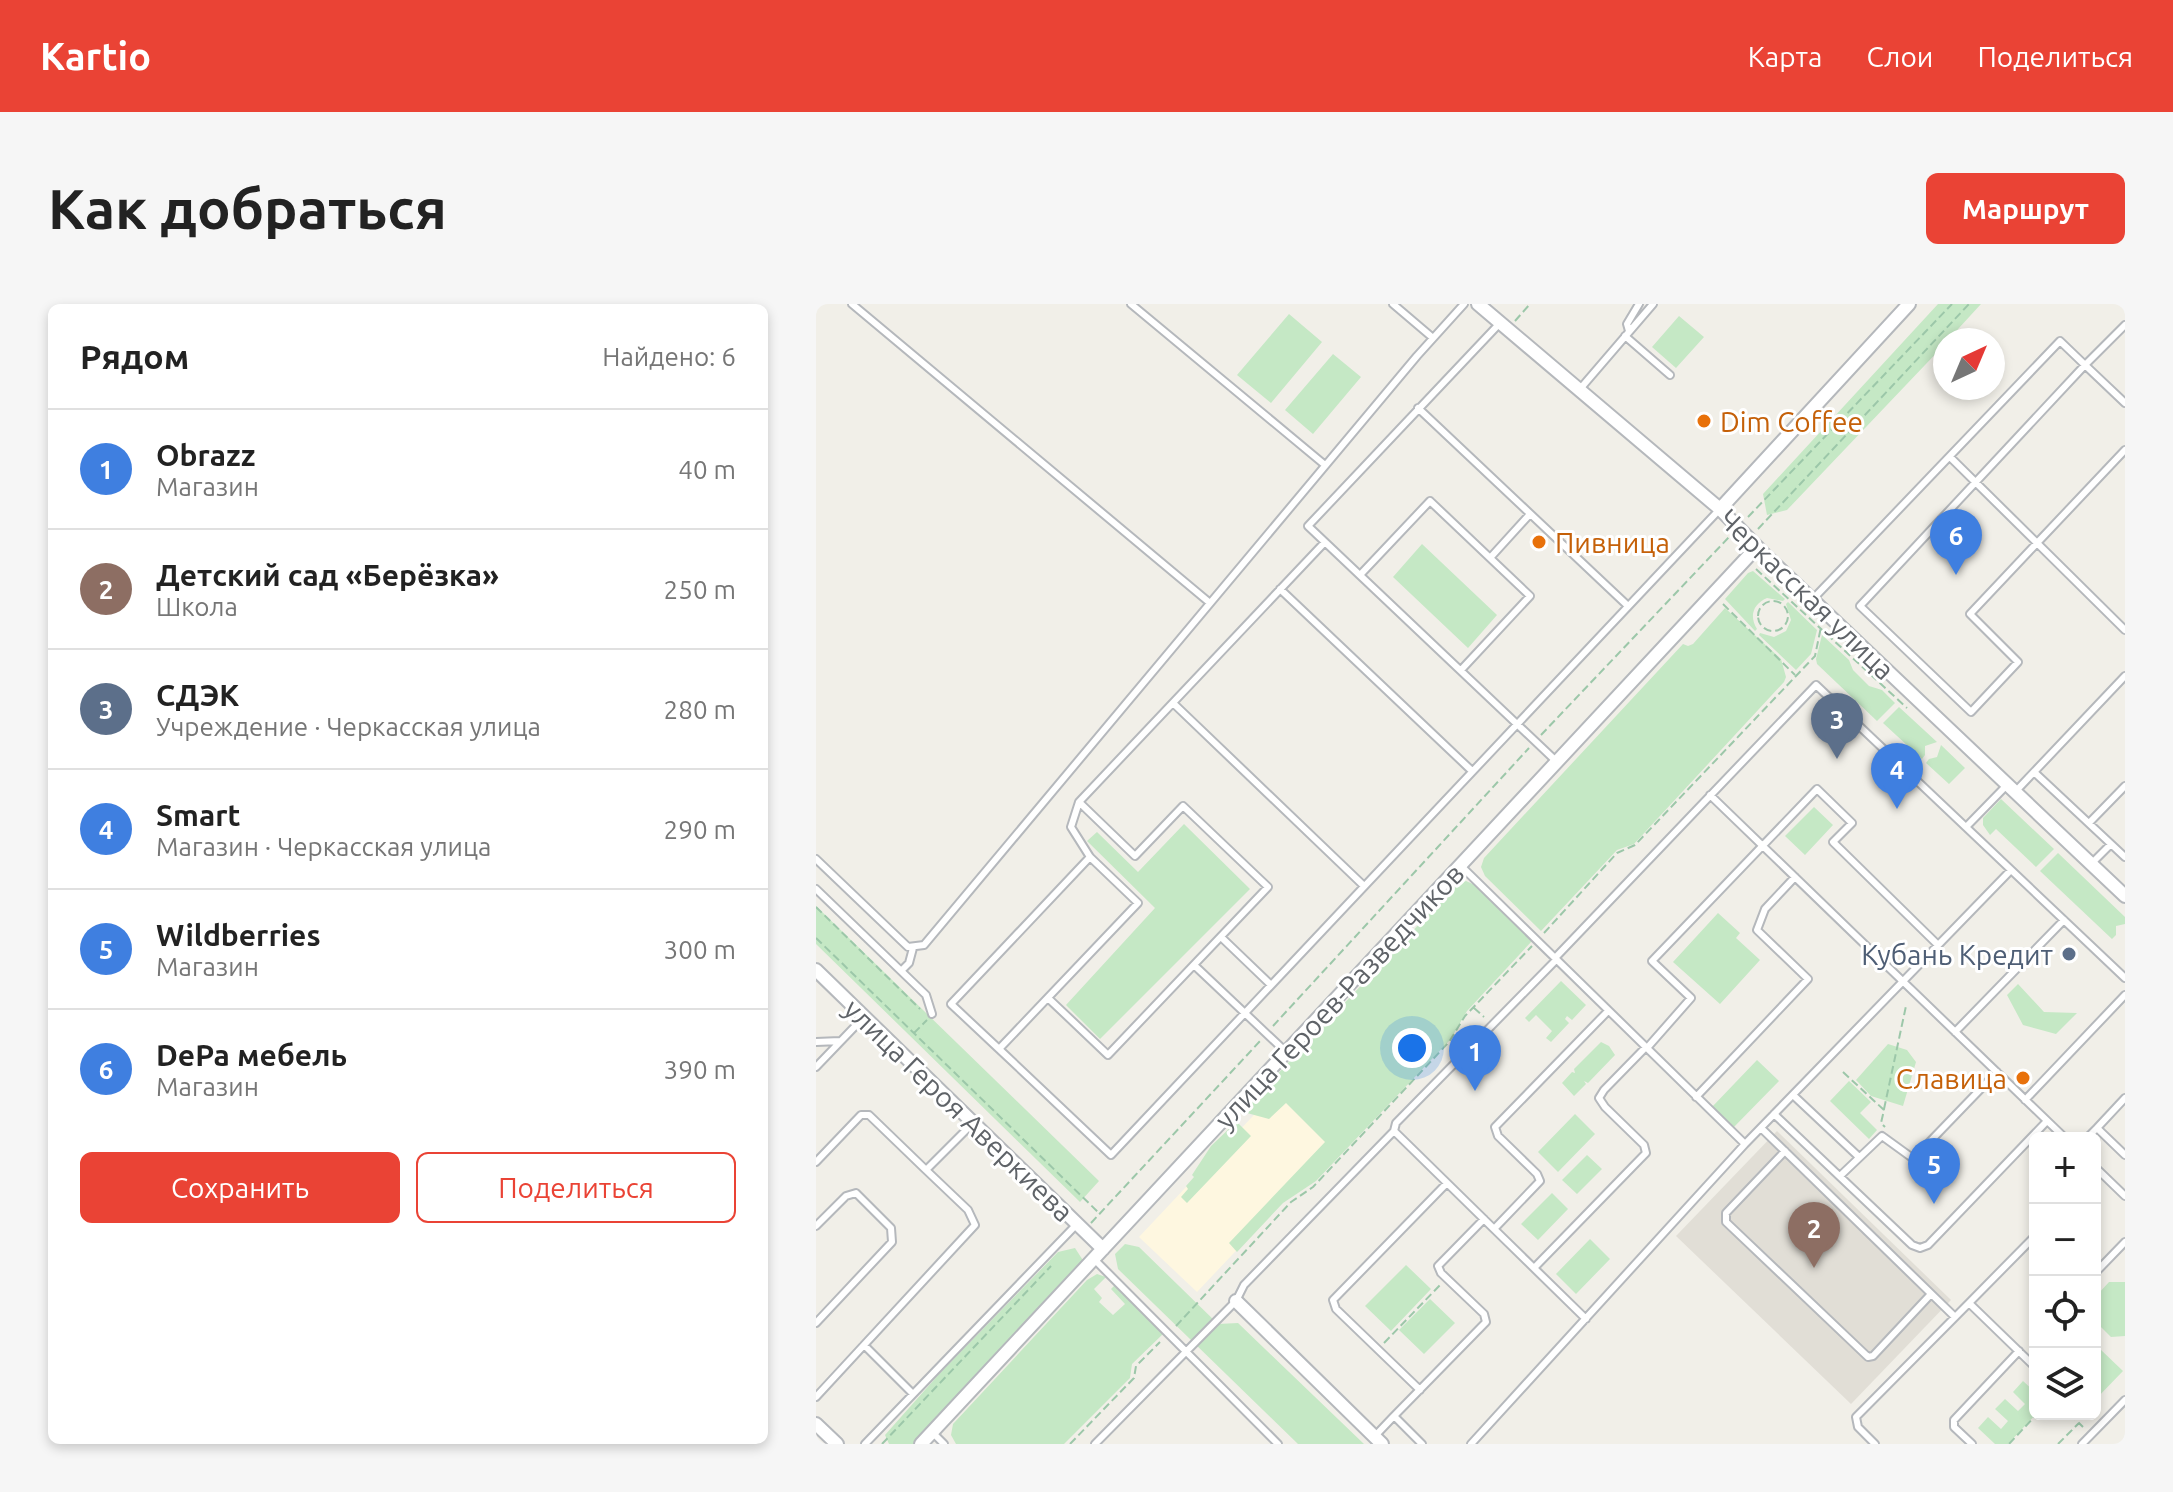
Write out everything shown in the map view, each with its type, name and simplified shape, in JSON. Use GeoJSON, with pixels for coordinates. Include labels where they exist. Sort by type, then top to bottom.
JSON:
{"type":"FeatureCollection","features":[{"type":"Feature","properties":{"kind":"street","name":"Черкасская улица"},"geometry":{"type":"LineString","coordinates":[[1478,304],[1720,509],[1756,548],[2125,896]]}},
{"type":"Feature","properties":{"kind":"street"},"geometry":{"type":"LineString","coordinates":[[1720,509],[1909,304]]}},
{"type":"Feature","properties":{"kind":"street","name":"улица Героев-Разведчиков"},"geometry":{"type":"LineString","coordinates":[[921,1444],[1756,548]]}},
{"type":"Feature","properties":{"kind":"street","name":"улица Героя Аверкиева"},"geometry":{"type":"LineString","coordinates":[[816,970],[1080,1227],[1098,1254]]}},
{"type":"Feature","properties":{"kind":"street"},"geometry":{"type":"LineString","coordinates":[[1236,1301],[1379,1440]]}},
{"type":"Feature","properties":{"kind":"street"},"geometry":{"type":"LineString","coordinates":[[816,1424],[837,1444]]}},
{"type":"Feature","properties":{"kind":"lane"},"geometry":{"type":"LineString","coordinates":[[852,304],[1210,603]]}},
{"type":"Feature","properties":{"kind":"lane"},"geometry":{"type":"LineString","coordinates":[[1131,304],[1325,465]]}},
{"type":"Feature","properties":{"kind":"lane"},"geometry":{"type":"LineString","coordinates":[[1393,304],[1433,338]]}},
{"type":"Feature","properties":{"kind":"lane"},"geometry":{"type":"LineString","coordinates":[[816,859],[908,947],[924,945],[1325,465],[1464,304]]}},
{"type":"Feature","properties":{"kind":"lane"},"geometry":{"type":"LineString","coordinates":[[1639,304],[1627,324],[1627,333],[1670,375]]}},
{"type":"Feature","properties":{"kind":"lane"},"geometry":{"type":"LineString","coordinates":[[1579,390],[1653,304]]}},
{"type":"Feature","properties":{"kind":"lane"},"geometry":{"type":"LineString","coordinates":[[1500,323],[1308,526],[1557,763]]}},
{"type":"Feature","properties":{"kind":"lane"},"geometry":{"type":"LineString","coordinates":[[2125,325],[1860,606],[1971,712],[2018,662],[1970,614],[2125,450]]}},
{"type":"Feature","properties":{"kind":"lane"},"geometry":{"type":"LineString","coordinates":[[1812,600],[2060,341],[2125,403]]}},
{"type":"Feature","properties":{"kind":"lane"},"geometry":{"type":"LineString","coordinates":[[1418,408],[1628,606]]}},
{"type":"Feature","properties":{"kind":"lane"},"geometry":{"type":"LineString","coordinates":[[1950,457],[2125,630]]}},
{"type":"Feature","properties":{"kind":"lane"},"geometry":{"type":"LineString","coordinates":[[1360,575],[1430,501],[1530,596],[1461,670]]}},
{"type":"Feature","properties":{"kind":"lane"},"geometry":{"type":"LineString","coordinates":[[1090,857],[951,1004],[1111,1155],[1720,509]]}},
{"type":"Feature","properties":{"kind":"lane"},"geometry":{"type":"LineString","coordinates":[[1490,558],[1530,514]]}},
{"type":"Feature","properties":{"kind":"lane"},"geometry":{"type":"LineString","coordinates":[[999,1049],[1138,903],[1090,857],[1071,827],[1079,802],[1325,542]]}},
{"type":"Feature","properties":{"kind":"lane"},"geometry":{"type":"LineString","coordinates":[[1280,589],[1472,771]]}},
{"type":"Feature","properties":{"kind":"lane"},"geometry":{"type":"LineString","coordinates":[[1966,827],[2034,772],[2125,676]]}},
{"type":"Feature","properties":{"kind":"lane"},"geometry":{"type":"LineString","coordinates":[[1095,1444],[1236,1301],[1244,1285],[1394,1131],[1396,1123],[1816,685],[2125,978]]}},
{"type":"Feature","properties":{"kind":"lane"},"geometry":{"type":"LineString","coordinates":[[1173,703],[1364,886]]}},
{"type":"Feature","properties":{"kind":"lane"},"geometry":{"type":"LineString","coordinates":[[2034,772],[2125,857]]}},
{"type":"Feature","properties":{"kind":"lane"},"geometry":{"type":"LineString","coordinates":[[2089,823],[2125,786]]}},
{"type":"Feature","properties":{"kind":"lane"},"geometry":{"type":"LineString","coordinates":[[1534,1268],[1646,1153],[1644,1145],[1599,1098],[1691,998],[1652,961],[1817,789],[1852,823],[1833,842],[1938,945]]}},
{"type":"Feature","properties":{"kind":"lane"},"geometry":{"type":"LineString","coordinates":[[1710,795],[2059,1132]]}},
{"type":"Feature","properties":{"kind":"lane"},"geometry":{"type":"LineString","coordinates":[[1048,998],[1108,1055],[1268,887],[1183,806],[1135,856],[1079,802]]}},
{"type":"Feature","properties":{"kind":"lane"},"geometry":{"type":"LineString","coordinates":[[2118,850],[2125,842]]}},
{"type":"Feature","properties":{"kind":"lane"},"geometry":{"type":"LineString","coordinates":[[2091,865],[2111,844]]}},
{"type":"Feature","properties":{"kind":"lane"},"geometry":{"type":"LineString","coordinates":[[1461,866],[1745,1144]]}},
{"type":"Feature","properties":{"kind":"lane"},"geometry":{"type":"LineString","coordinates":[[1471,1444],[1745,1144],[2011,870]]}},
{"type":"Feature","properties":{"kind":"lane"},"geometry":{"type":"LineString","coordinates":[[1696,1097],[1808,979],[1757,930],[1765,909],[1795,877]]}},
{"type":"Feature","properties":{"kind":"lane"},"geometry":{"type":"LineString","coordinates":[[816,889],[926,995],[932,1014]]}},
{"type":"Feature","properties":{"kind":"lane"},"geometry":{"type":"LineString","coordinates":[[1955,1032],[2064,920]]}},
{"type":"Feature","properties":{"kind":"lane"},"geometry":{"type":"LineString","coordinates":[[1221,937],[1271,985]]}},
{"type":"Feature","properties":{"kind":"lane"},"geometry":{"type":"LineString","coordinates":[[901,971],[909,963],[913,948]]}},
{"type":"Feature","properties":{"kind":"lane"},"geometry":{"type":"LineString","coordinates":[[1194,965],[1286,1052]]}},
{"type":"Feature","properties":{"kind":"lane"},"geometry":{"type":"LineString","coordinates":[[2025,1100],[2125,995]]}},
{"type":"Feature","properties":{"kind":"lane"},"geometry":{"type":"LineString","coordinates":[[1494,1229],[1540,1181],[1537,1174],[1498,1136],[1495,1127],[1608,1011]]}},
{"type":"Feature","properties":{"kind":"lane"},"geometry":{"type":"LineString","coordinates":[[816,1067],[864,1017]]}},
{"type":"Feature","properties":{"kind":"lane"},"geometry":{"type":"LineString","coordinates":[[816,1042],[841,1041]]}},
{"type":"Feature","properties":{"kind":"lane"},"geometry":{"type":"LineString","coordinates":[[1840,1176],[1882,1136],[1905,1155],[1917,1155],[1997,1072]]}},
{"type":"Feature","properties":{"kind":"lane"},"geometry":{"type":"LineString","coordinates":[[1793,1095],[1859,1157]]}},
{"type":"Feature","properties":{"kind":"lane"},"geometry":{"type":"LineString","coordinates":[[2093,1132],[2125,1098]]}},
{"type":"Feature","properties":{"kind":"lane"},"geometry":{"type":"LineString","coordinates":[[1774,1114],[1912,1245],[1920,1248],[1928,1245],[2047,1121]]}},
{"type":"Feature","properties":{"kind":"lane"},"geometry":{"type":"LineString","coordinates":[[816,1162],[861,1115],[869,1115],[968,1210],[975,1225],[816,1397]]}},
{"type":"Feature","properties":{"kind":"lane"},"geometry":{"type":"LineString","coordinates":[[926,1170],[973,1123]]}},
{"type":"Feature","properties":{"kind":"lane"},"geometry":{"type":"LineString","coordinates":[[1761,1128],[1955,1317]]}},
{"type":"Feature","properties":{"kind":"lane"},"geometry":{"type":"LineString","coordinates":[[2097,1128],[2125,1155]]}},
{"type":"Feature","properties":{"kind":"lane"},"geometry":{"type":"LineString","coordinates":[[1394,1131],[1586,1319]]}},
{"type":"Feature","properties":{"kind":"lane"},"geometry":{"type":"LineString","coordinates":[[1785,1151],[1726,1213],[1726,1222],[1868,1357],[1873,1356],[1931,1294]]}},
{"type":"Feature","properties":{"kind":"lane"},"geometry":{"type":"LineString","coordinates":[[2101,1175],[2125,1196]]}},
{"type":"Feature","properties":{"kind":"lane"},"geometry":{"type":"LineString","coordinates":[[1420,1390],[1336,1309],[1333,1300],[1447,1183]]}},
{"type":"Feature","properties":{"kind":"lane"},"geometry":{"type":"LineString","coordinates":[[816,1226],[846,1196],[856,1193],[891,1228],[892,1242],[816,1323]]}},
{"type":"Feature","properties":{"kind":"lane"},"geometry":{"type":"LineString","coordinates":[[1379,1440],[1394,1416],[1486,1322],[1484,1314],[1438,1266],[1484,1219]]}},
{"type":"Feature","properties":{"kind":"lane"},"geometry":{"type":"LineString","coordinates":[[865,1444],[1080,1227]]}},
{"type":"Feature","properties":{"kind":"lane"},"geometry":{"type":"LineString","coordinates":[[1875,1444],[1858,1427],[1856,1417],[2029,1242]]}},
{"type":"Feature","properties":{"kind":"lane"},"geometry":{"type":"LineString","coordinates":[[2101,1267],[2125,1242]]}},
{"type":"Feature","properties":{"kind":"lane"},"geometry":{"type":"LineString","coordinates":[[1098,1254],[1168,1334],[1278,1444]]}},
{"type":"Feature","properties":{"kind":"lane"},"geometry":{"type":"LineString","coordinates":[[1969,1303],[2029,1361]]}},
{"type":"Feature","properties":{"kind":"lane"},"geometry":{"type":"LineString","coordinates":[[864,1345],[913,1394]]}},
{"type":"Feature","properties":{"kind":"lane"},"geometry":{"type":"LineString","coordinates":[[1972,1444],[1954,1427],[1954,1420],[2019,1351]]}},
{"type":"Feature","properties":{"kind":"lane"},"geometry":{"type":"LineString","coordinates":[[2082,1444],[2125,1400]]}},
{"type":"Feature","properties":{"kind":"lane"},"geometry":{"type":"LineString","coordinates":[[1394,1416],[1422,1444]]}},
{"type":"Feature","properties":{"kind":"lane"},"geometry":{"type":"LineString","coordinates":[[932,1432],[944,1444]]}},
{"type":"Feature","properties":{"kind":"path"},"geometry":{"type":"LineString","coordinates":[[1515,322],[1530,304]]}},
{"type":"Feature","properties":{"kind":"path"},"geometry":{"type":"LineString","coordinates":[[1080,1227],[1100,1214],[1536,741],[1952,304]]}},
{"type":"Feature","properties":{"kind":"path"},"geometry":{"type":"LineString","coordinates":[[1758,529],[1969,304]]}},
{"type":"Feature","properties":{"kind":"path"},"geometry":{"type":"LineString","coordinates":[[1749,568],[1758,569],[1913,713]]}},
{"type":"Feature","properties":{"kind":"path"},"geometry":{"type":"LineString","coordinates":[[1722,597],[1722,603],[1796,676]]}},
{"type":"Feature","properties":{"kind":"path"},"geometry":{"type":"LineString","coordinates":[[1782,605],[1789,598]]}},
{"type":"Feature","properties":{"kind":"path"},"geometry":{"type":"LineString","coordinates":[[1769,601],[1782,605],[1787,614],[1783,627],[1774,631],[1762,627],[1757,616],[1761,607],[1769,601]]}},
{"type":"Feature","properties":{"kind":"path"},"geometry":{"type":"LineString","coordinates":[[1070,1444],[1134,1378],[1136,1366],[1291,1202],[1313,1187],[1449,1042],[1474,1007],[1617,853],[1635,845],[1815,656],[1821,627]]}},
{"type":"Feature","properties":{"kind":"path"},"geometry":{"type":"LineString","coordinates":[[816,907],[920,1009]]}},
{"type":"Feature","properties":{"kind":"path"},"geometry":{"type":"LineString","coordinates":[[816,938],[1100,1214]]}},
{"type":"Feature","properties":{"kind":"path"},"geometry":{"type":"LineString","coordinates":[[1892,1134],[1881,1123],[1906,1006]]}},
{"type":"Feature","properties":{"kind":"path"},"geometry":{"type":"LineString","coordinates":[[1474,1007],[1492,1025]]}},
{"type":"Feature","properties":{"kind":"path"},"geometry":{"type":"LineString","coordinates":[[914,1033],[932,1014]]}},
{"type":"Feature","properties":{"kind":"path"},"geometry":{"type":"LineString","coordinates":[[1843,1072],[1884,1110]]}},
{"type":"Feature","properties":{"kind":"path"},"geometry":{"type":"LineString","coordinates":[[882,1444],[1052,1264]]}},
{"type":"Feature","properties":{"kind":"path"},"geometry":{"type":"LineString","coordinates":[[1378,1349],[1447,1278]]}},
{"type":"Feature","properties":{"kind":"path"},"geometry":{"type":"LineString","coordinates":[[2009,1444],[2031,1420]]}},
{"type":"Feature","properties":{"kind":"path"},"geometry":{"type":"LineString","coordinates":[[2076,1420],[2091,1435]]}},
{"type":"Feature","properties":{"kind":"path"},"geometry":{"type":"LineString","coordinates":[[2058,1444],[2079,1423]]}},
{"type":"Feature","properties":{"kind":"shaded area"},"geometry":{"type":"Polygon","coordinates":[[[1282,1085],[1336,1145],[1197,1292],[1139,1237],[1282,1085]]]}},
{"type":"Feature","properties":{"kind":"shaded area"},"geometry":{"type":"Polygon","coordinates":[[[1777,1131],[1951,1300],[1851,1404],[1676,1236],[1777,1131]]]}},
{"type":"Feature","properties":{"kind":"green space"},"geometry":{"type":"Polygon","coordinates":[[[1938,304],[1981,304],[1959,328],[1933,328],[1933,357],[1787,510],[1767,515],[1763,494],[1938,304]]]}},
{"type":"Feature","properties":{"kind":"green space"},"geometry":{"type":"Polygon","coordinates":[[[1289,314],[1322,342],[1271,403],[1237,375],[1289,314]]]}},
{"type":"Feature","properties":{"kind":"green space"},"geometry":{"type":"Polygon","coordinates":[[[1679,316],[1704,337],[1676,368],[1652,347],[1679,316]]]}},
{"type":"Feature","properties":{"kind":"green space"},"geometry":{"type":"Polygon","coordinates":[[[1333,354],[1361,377],[1313,434],[1285,410],[1333,354]]]}},
{"type":"Feature","properties":{"kind":"green space"},"geometry":{"type":"Polygon","coordinates":[[[1422,544],[1497,615],[1468,648],[1393,577],[1422,544]]]}},
{"type":"Feature","properties":{"kind":"green space"},"geometry":{"type":"Polygon","coordinates":[[[1753,571],[1785,599],[1767,598],[1758,604],[1753,615],[1755,631],[1725,599],[1753,571]]]}},
{"type":"Feature","properties":{"kind":"green space"},"geometry":{"type":"Polygon","coordinates":[[[1788,602],[1817,630],[1811,654],[1796,670],[1759,635],[1774,637],[1786,631],[1791,620],[1788,602]]]}},
{"type":"Feature","properties":{"kind":"green space"},"geometry":{"type":"Polygon","coordinates":[[[1725,608],[1781,659],[1786,677],[1784,682],[1634,844],[1617,850],[1541,931],[1485,876],[1481,867],[1484,858],[1683,644],[1693,644],[1725,608]]]}},
{"type":"Feature","properties":{"kind":"green space"},"geometry":{"type":"Polygon","coordinates":[[[1822,635],[1849,660],[1853,670],[1869,686],[1882,690],[1895,703],[1877,721],[1817,664],[1822,635]]]}},
{"type":"Feature","properties":{"kind":"green space"},"geometry":{"type":"Polygon","coordinates":[[[1899,707],[1937,742],[1925,746],[1922,759],[1883,723],[1899,707]]]}},
{"type":"Feature","properties":{"kind":"green space"},"geometry":{"type":"Polygon","coordinates":[[[1941,745],[1965,768],[1949,784],[1926,763],[1937,757],[1941,745]]]}},
{"type":"Feature","properties":{"kind":"green space"},"geometry":{"type":"Polygon","coordinates":[[[2001,799],[2054,849],[2036,867],[1996,829],[1990,835],[1983,825],[1983,818],[2001,799]]]}},
{"type":"Feature","properties":{"kind":"green space"},"geometry":{"type":"Polygon","coordinates":[[[1814,807],[1833,825],[1805,855],[1785,836],[1814,807]]]}},
{"type":"Feature","properties":{"kind":"green space"},"geometry":{"type":"Polygon","coordinates":[[[1184,824],[1250,889],[1100,1039],[1066,1005],[1155,908],[1087,841],[1097,832],[1138,872],[1184,824]]]}},
{"type":"Feature","properties":{"kind":"green space"},"geometry":{"type":"Polygon","coordinates":[[[2058,853],[2125,917],[2125,924],[2116,926],[2116,935],[2112,939],[2040,871],[2058,853]]]}},
{"type":"Feature","properties":{"kind":"green space"},"geometry":{"type":"Polygon","coordinates":[[[1466,881],[1475,885],[1532,941],[1467,1011],[1450,1040],[1316,1181],[1283,1203],[1237,1252],[1229,1243],[1325,1142],[1286,1103],[1269,1119],[1247,1113],[1251,1102],[1456,885],[1466,881]]]}},
{"type":"Feature","properties":{"kind":"green space"},"geometry":{"type":"Polygon","coordinates":[[[816,906],[1099,1181],[1080,1202],[816,944],[816,906]]]}},
{"type":"Feature","properties":{"kind":"green space"},"geometry":{"type":"Polygon","coordinates":[[[1718,913],[1740,933],[1736,938],[1760,960],[1720,1004],[1673,962],[1718,913]]]}},
{"type":"Feature","properties":{"kind":"green space"},"geometry":{"type":"Polygon","coordinates":[[[1561,981],[1586,1005],[1572,1020],[1567,1016],[1565,1019],[1569,1023],[1551,1042],[1546,1038],[1552,1031],[1536,1015],[1529,1022],[1525,1018],[1561,981]]]}},
{"type":"Feature","properties":{"kind":"green space"},"geometry":{"type":"Polygon","coordinates":[[[2018,984],[2044,1012],[2077,1013],[2056,1034],[2023,1025],[2007,995],[2018,984]]]}},
{"type":"Feature","properties":{"kind":"green space"},"geometry":{"type":"Polygon","coordinates":[[[1601,1042],[1609,1046],[1615,1055],[1588,1083],[1584,1081],[1586,1084],[1574,1096],[1562,1083],[1572,1072],[1575,1073],[1574,1069],[1601,1042]]]}},
{"type":"Feature","properties":{"kind":"green space"},"geometry":{"type":"Polygon","coordinates":[[[1888,1044],[1907,1050],[1916,1062],[1903,1106],[1871,1096],[1856,1080],[1888,1044]]]}},
{"type":"Feature","properties":{"kind":"green space"},"geometry":{"type":"Polygon","coordinates":[[[1757,1060],[1779,1081],[1733,1128],[1712,1107],[1757,1060]]]}},
{"type":"Feature","properties":{"kind":"green space"},"geometry":{"type":"Polygon","coordinates":[[[1849,1081],[1871,1102],[1860,1113],[1877,1130],[1869,1139],[1830,1101],[1849,1081]]]}},
{"type":"Feature","properties":{"kind":"green space"},"geometry":{"type":"Polygon","coordinates":[[[1575,1114],[1595,1134],[1558,1172],[1538,1152],[1575,1114]]]}},
{"type":"Feature","properties":{"kind":"green space"},"geometry":{"type":"Polygon","coordinates":[[[1238,1123],[1251,1136],[1187,1203],[1181,1197],[1194,1177],[1192,1175],[1211,1146],[1238,1123]]]}},
{"type":"Feature","properties":{"kind":"green space"},"geometry":{"type":"Polygon","coordinates":[[[1587,1155],[1602,1169],[1577,1194],[1562,1180],[1587,1155]]]}},
{"type":"Feature","properties":{"kind":"green space"},"geometry":{"type":"Polygon","coordinates":[[[1552,1193],[1568,1209],[1538,1240],[1521,1224],[1552,1193]]]}},
{"type":"Feature","properties":{"kind":"green space"},"geometry":{"type":"Polygon","coordinates":[[[1590,1239],[1610,1259],[1576,1294],[1556,1274],[1590,1239]]]}},
{"type":"Feature","properties":{"kind":"green space"},"geometry":{"type":"Polygon","coordinates":[[[1125,1244],[1139,1247],[1218,1324],[1238,1323],[1364,1444],[1298,1444],[1118,1269],[1115,1254],[1125,1244]]]}},
{"type":"Feature","properties":{"kind":"green space"},"geometry":{"type":"Polygon","coordinates":[[[1075,1248],[1086,1265],[922,1444],[889,1444],[885,1435],[940,1373],[1058,1252],[1075,1248]]]}},
{"type":"Feature","properties":{"kind":"green space"},"geometry":{"type":"Polygon","coordinates":[[[1406,1265],[1431,1289],[1391,1331],[1365,1306],[1406,1265]]]}},
{"type":"Feature","properties":{"kind":"green space"},"geometry":{"type":"Polygon","coordinates":[[[1097,1274],[1106,1277],[1094,1289],[1102,1298],[1099,1302],[1113,1315],[1125,1304],[1111,1289],[1115,1285],[1163,1334],[1132,1364],[1130,1378],[1064,1444],[956,1444],[951,1435],[953,1424],[1087,1280],[1097,1274]]]}},
{"type":"Feature","properties":{"kind":"green space"},"geometry":{"type":"Polygon","coordinates":[[[2109,1282],[2125,1282],[2125,1336],[2111,1337],[2101,1327],[2101,1291],[2109,1282]]]}},
{"type":"Feature","properties":{"kind":"green space"},"geometry":{"type":"Polygon","coordinates":[[[1430,1299],[1455,1323],[1424,1354],[1399,1330],[1430,1299]]]}},
{"type":"Feature","properties":{"kind":"green space"},"geometry":{"type":"Polygon","coordinates":[[[2101,1350],[2123,1371],[2101,1394],[2101,1350]]]}},
{"type":"Feature","properties":{"kind":"green space"},"geometry":{"type":"Polygon","coordinates":[[[2023,1381],[2029,1386],[2030,1420],[2008,1444],[1995,1444],[1978,1428],[1988,1417],[2001,1429],[2008,1421],[1995,1409],[2005,1399],[2018,1411],[2025,1404],[2013,1392],[2023,1381]]]}},
{"type":"Feature","properties":{"kind":"place","name":"Dim Coffee"},"geometry":{"type":"Point","coordinates":[1704,421]}},
{"type":"Feature","properties":{"kind":"place","name":"Пивница"},"geometry":{"type":"Point","coordinates":[1539,542]}},
{"type":"Feature","properties":{"kind":"place","name":"DePa мебель"},"geometry":{"type":"Point","coordinates":[1956,575]}},
{"type":"Feature","properties":{"kind":"place","name":"СДЭК"},"geometry":{"type":"Point","coordinates":[1837,759]}},
{"type":"Feature","properties":{"kind":"place","name":"Smart"},"geometry":{"type":"Point","coordinates":[1897,809]}},
{"type":"Feature","properties":{"kind":"place","name":"Кубань Кредит"},"geometry":{"type":"Point","coordinates":[2069,954]}},
{"type":"Feature","properties":{"kind":"place","name":"Славица"},"geometry":{"type":"Point","coordinates":[2023,1078]}},
{"type":"Feature","properties":{"kind":"place","name":"Obrazz"},"geometry":{"type":"Point","coordinates":[1475,1091]}},
{"type":"Feature","properties":{"kind":"place","name":"Wildberries"},"geometry":{"type":"Point","coordinates":[1934,1204]}},
{"type":"Feature","properties":{"kind":"place","name":"Детский сад «Берёзка»"},"geometry":{"type":"Point","coordinates":[1814,1268]}}]}
